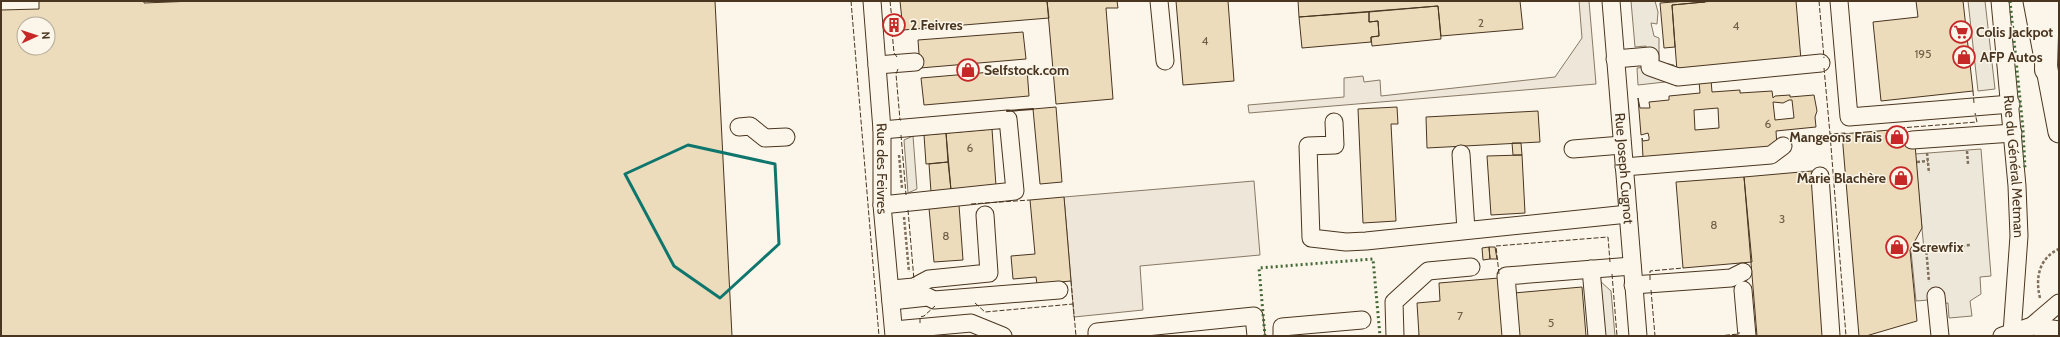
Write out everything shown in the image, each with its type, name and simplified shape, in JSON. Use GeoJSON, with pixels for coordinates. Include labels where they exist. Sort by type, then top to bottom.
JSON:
{"type":"FeatureCollection","features":[{"type":"Feature","properties":{"kind":"highway"},"geometry":{"type":"LineString","coordinates":[[2046,70],[2048,1]]}},
{"type":"Feature","properties":{"kind":"main road"},"geometry":{"type":"LineString","coordinates":[[2034,1],[2059,132]]}},
{"type":"Feature","properties":{"kind":"street","name":"Rue des Feivres"},"geometry":{"type":"LineString","coordinates":[[872,1],[877,65],[890,130],[882,205],[894,333]]}},
{"type":"Feature","properties":{"kind":"street"},"geometry":{"type":"LineString","coordinates":[[1160,1],[1165,61]]}},
{"type":"Feature","properties":{"kind":"street","name":"Rue Joseph Cugnot"},"geometry":{"type":"LineString","coordinates":[[1611,1],[1638,336]]}},
{"type":"Feature","properties":{"kind":"street"},"geometry":{"type":"LineString","coordinates":[[1839,1],[1848,117],[2011,104]]}},
{"type":"Feature","properties":{"kind":"street","name":"Rue du Général Metman"},"geometry":{"type":"LineString","coordinates":[[2000,1],[2013,133],[2018,236],[2017,332]]}},
{"type":"Feature","properties":{"kind":"street"},"geometry":{"type":"LineString","coordinates":[[1615,59],[1650,56],[1650,67],[1678,77],[1821,63]]}},
{"type":"Feature","properties":{"kind":"street"},"geometry":{"type":"LineString","coordinates":[[877,65],[915,62]]}},
{"type":"Feature","properties":{"kind":"street"},"geometry":{"type":"LineString","coordinates":[[882,205],[1015,191],[1008,119],[890,130]]}},
{"type":"Feature","properties":{"kind":"street"},"geometry":{"type":"LineString","coordinates":[[1334,122],[1335,145],[1308,146],[1311,238],[1346,242],[1366,241],[1628,214]]}},
{"type":"Feature","properties":{"kind":"street"},"geometry":{"type":"LineString","coordinates":[[739,127],[750,126],[765,138],[786,137]]}},
{"type":"Feature","properties":{"kind":"street"},"geometry":{"type":"LineString","coordinates":[[1912,140],[2013,133]]}},
{"type":"Feature","properties":{"kind":"street"},"geometry":{"type":"LineString","coordinates":[[1573,149],[1622,145]]}},
{"type":"Feature","properties":{"kind":"street"},"geometry":{"type":"LineString","coordinates":[[1624,167],[1771,155],[1783,146]]}},
{"type":"Feature","properties":{"kind":"street"},"geometry":{"type":"LineString","coordinates":[[1461,154],[1466,230]]}},
{"type":"Feature","properties":{"kind":"street"},"geometry":{"type":"LineString","coordinates":[[1820,176],[1831,336]]}},
{"type":"Feature","properties":{"kind":"street"},"geometry":{"type":"LineString","coordinates":[[890,295],[910,287],[914,287],[929,279],[989,273],[985,215]]}},
{"type":"Feature","properties":{"kind":"street"},"geometry":{"type":"LineString","coordinates":[[1511,336],[1506,276],[1632,266]]}},
{"type":"Feature","properties":{"kind":"street"},"geometry":{"type":"LineString","coordinates":[[1395,336],[1394,302],[1428,271],[1472,267]]}},
{"type":"Feature","properties":{"kind":"street"},"geometry":{"type":"LineString","coordinates":[[1591,269],[1597,336]]}},
{"type":"Feature","properties":{"kind":"street"},"geometry":{"type":"LineString","coordinates":[[1633,285],[1730,278],[1743,272]]}},
{"type":"Feature","properties":{"kind":"street"},"geometry":{"type":"LineString","coordinates":[[890,295],[928,297],[934,300],[1059,290]]}},
{"type":"Feature","properties":{"kind":"street"},"geometry":{"type":"LineString","coordinates":[[1743,290],[1747,336]]}},
{"type":"Feature","properties":{"kind":"street"},"geometry":{"type":"LineString","coordinates":[[1936,296],[1940,336]]}},
{"type":"Feature","properties":{"kind":"street"},"geometry":{"type":"LineString","coordinates":[[2017,332],[2059,302]]}},
{"type":"Feature","properties":{"kind":"street"},"geometry":{"type":"LineString","coordinates":[[1097,336],[1097,332],[1254,316],[1256,336]]}},
{"type":"Feature","properties":{"kind":"street"},"geometry":{"type":"LineString","coordinates":[[1282,336],[1282,327],[1362,320]]}},
{"type":"Feature","properties":{"kind":"street"},"geometry":{"type":"LineString","coordinates":[[894,333],[971,323],[1003,336]]}},
{"type":"Feature","properties":{"kind":"street"},"geometry":{"type":"LineString","coordinates":[[2017,332],[2059,330]]}},
{"type":"Feature","properties":{"kind":"path"},"geometry":{"type":"LineString","coordinates":[[890,130],[903,203],[910,287]]}},
{"type":"Feature","properties":{"kind":"path"},"geometry":{"type":"LineString","coordinates":[[1917,162],[1928,161]]}},
{"type":"Feature","properties":{"kind":"path"},"geometry":{"type":"LineString","coordinates":[[1912,250],[1971,245]]}},
{"type":"Feature","properties":{"kind":"path"},"geometry":{"type":"LineString","coordinates":[[2042,302],[2036,282],[2047,256],[2059,249]]}},
{"type":"Feature","properties":{"kind":"highlighted area"},"geometry":{"type":"Polygon","coordinates":[[[688,145],[775,164],[779,244],[720,298],[674,266],[625,174],[688,145]]]}},
{"type":"Feature","properties":{"kind":"shaded area"},"geometry":{"type":"Polygon","coordinates":[[[1579,1],[1589,1],[1596,84],[1249,113],[1248,105],[1344,97],[1344,78],[1363,76],[1364,82],[1380,80],[1381,96],[1555,77],[1582,38],[1579,1]]]}},
{"type":"Feature","properties":{"kind":"shaded area"},"geometry":{"type":"Polygon","coordinates":[[[1631,1],[1655,1],[1658,12],[1657,24],[1651,23],[1654,36],[1659,38],[1659,62],[1674,65],[1674,71],[1665,77],[1665,82],[1638,85],[1637,68],[1648,67],[1646,46],[1635,47],[1631,1]]]}},
{"type":"Feature","properties":{"kind":"shaded area"},"geometry":{"type":"Polygon","coordinates":[[[1968,1],[1985,1],[1995,89],[1978,91],[1968,1]]]}},
{"type":"Feature","properties":{"kind":"shaded area"},"geometry":{"type":"Polygon","coordinates":[[[913,136],[917,189],[908,193],[904,140],[913,136]]]}},
{"type":"Feature","properties":{"kind":"shaded area"},"geometry":{"type":"Polygon","coordinates":[[[1981,149],[1991,276],[1980,277],[1981,294],[1970,301],[1972,316],[1949,318],[1948,303],[1929,305],[1928,300],[1916,301],[1911,251],[1924,250],[1915,154],[1981,149]]]}},
{"type":"Feature","properties":{"kind":"shaded area"},"geometry":{"type":"Polygon","coordinates":[[[1254,181],[1260,255],[1140,266],[1143,310],[1074,317],[1064,197],[1254,181]]]}},
{"type":"Feature","properties":{"kind":"shaded area"},"geometry":{"type":"Polygon","coordinates":[[[1600,281],[1611,291],[1615,336],[1601,336],[1600,281]]]}},
{"type":"Feature","properties":{"kind":"building"},"geometry":{"type":"Polygon","coordinates":[[[39,1],[144,1],[144,3],[194,1],[715,1],[732,336],[1,336],[1,10],[39,9],[39,1]]]}},
{"type":"Feature","properties":{"kind":"building"},"geometry":{"type":"Polygon","coordinates":[[[900,1],[1047,1],[1049,18],[903,30],[900,1]]]}},
{"type":"Feature","properties":{"kind":"building"},"geometry":{"type":"Polygon","coordinates":[[[1047,1],[1117,1],[1118,8],[1106,8],[1113,99],[1056,104],[1047,1]]]}},
{"type":"Feature","properties":{"kind":"building"},"geometry":{"type":"Polygon","coordinates":[[[1176,1],[1228,1],[1234,81],[1183,85],[1176,1]]]}},
{"type":"Feature","properties":{"kind":"building"},"geometry":{"type":"Polygon","coordinates":[[[1298,1],[1520,1],[1523,29],[1441,36],[1438,6],[1299,17],[1298,1]]]}},
{"type":"Feature","properties":{"kind":"building"},"geometry":{"type":"Polygon","coordinates":[[[1687,1],[1705,2],[1672,5],[1675,47],[1664,48],[1660,3],[1687,1]]]}},
{"type":"Feature","properties":{"kind":"building"},"geometry":{"type":"Polygon","coordinates":[[[1714,1],[1796,1],[1801,60],[1677,71],[1672,5],[1714,1]]]}},
{"type":"Feature","properties":{"kind":"building"},"geometry":{"type":"Polygon","coordinates":[[[1916,1],[1963,1],[1973,91],[1881,101],[1873,22],[1918,17],[1916,1]]]}},
{"type":"Feature","properties":{"kind":"building"},"geometry":{"type":"Polygon","coordinates":[[[1438,6],[1441,39],[1372,46],[1371,37],[1379,36],[1378,21],[1369,22],[1369,12],[1438,6]]]}},
{"type":"Feature","properties":{"kind":"building"},"geometry":{"type":"Polygon","coordinates":[[[1369,12],[1369,22],[1378,21],[1379,36],[1371,37],[1371,42],[1302,48],[1299,17],[1369,12]]]}},
{"type":"Feature","properties":{"kind":"building","name":"2 Feivres"},"geometry":{"type":"Polygon","coordinates":[[[891,20],[897,20],[898,29],[892,30],[891,20]]]}},
{"type":"Feature","properties":{"kind":"building"},"geometry":{"type":"Polygon","coordinates":[[[1023,32],[1026,59],[920,68],[918,40],[1023,32]]]}},
{"type":"Feature","properties":{"kind":"building"},"geometry":{"type":"Polygon","coordinates":[[[1027,69],[1029,96],[924,105],[921,78],[1027,69]]]}},
{"type":"Feature","properties":{"kind":"building"},"geometry":{"type":"Polygon","coordinates":[[[1711,80],[1712,92],[1740,90],[1740,93],[1772,91],[1773,98],[1775,96],[1790,95],[1790,97],[1814,95],[1817,111],[1815,117],[1816,127],[1776,131],[1777,147],[1643,158],[1642,138],[1643,141],[1649,140],[1649,137],[1648,133],[1641,135],[1638,98],[1640,108],[1650,108],[1649,102],[1669,100],[1669,96],[1700,93],[1699,81],[1711,80]],[[1792,100],[1783,103],[1773,102],[1775,120],[1794,118],[1792,100]],[[1718,108],[1694,110],[1695,130],[1719,128],[1718,108]]]}},
{"type":"Feature","properties":{"kind":"building"},"geometry":{"type":"Polygon","coordinates":[[[1056,107],[1062,182],[1040,184],[1033,109],[1056,107]]]}},
{"type":"Feature","properties":{"kind":"building"},"geometry":{"type":"Polygon","coordinates":[[[1397,107],[1398,124],[1391,124],[1396,221],[1363,223],[1358,109],[1397,107]]]}},
{"type":"Feature","properties":{"kind":"building"},"geometry":{"type":"Polygon","coordinates":[[[1538,111],[1540,142],[1427,148],[1426,117],[1538,111]]]}},
{"type":"Feature","properties":{"kind":"building"},"geometry":{"type":"Polygon","coordinates":[[[992,129],[996,186],[951,190],[946,133],[992,129]]]}},
{"type":"Feature","properties":{"kind":"building"},"geometry":{"type":"Polygon","coordinates":[[[1902,129],[1904,145],[1915,144],[1922,228],[1910,250],[1917,321],[1866,336],[1859,336],[1842,134],[1902,129]]]}},
{"type":"Feature","properties":{"kind":"building"},"geometry":{"type":"Polygon","coordinates":[[[946,133],[948,162],[926,164],[924,135],[946,133]]]}},
{"type":"Feature","properties":{"kind":"building"},"geometry":{"type":"Polygon","coordinates":[[[1512,143],[1521,143],[1522,155],[1513,155],[1512,143]]]}},
{"type":"Feature","properties":{"kind":"building"},"geometry":{"type":"Polygon","coordinates":[[[1522,155],[1525,213],[1491,215],[1487,156],[1522,155]]]}},
{"type":"Feature","properties":{"kind":"building"},"geometry":{"type":"Polygon","coordinates":[[[948,162],[951,190],[931,192],[929,164],[948,162]]]}},
{"type":"Feature","properties":{"kind":"building"},"geometry":{"type":"Polygon","coordinates":[[[1812,171],[1826,336],[1757,336],[1744,177],[1812,171]]]}},
{"type":"Feature","properties":{"kind":"building"},"geometry":{"type":"Polygon","coordinates":[[[1744,177],[1752,262],[1683,268],[1676,182],[1744,177]]]}},
{"type":"Feature","properties":{"kind":"building"},"geometry":{"type":"Polygon","coordinates":[[[1064,197],[1071,281],[1037,284],[1036,277],[1013,279],[1011,256],[1035,254],[1030,200],[1064,197]]]}},
{"type":"Feature","properties":{"kind":"building"},"geometry":{"type":"Polygon","coordinates":[[[959,205],[963,260],[934,262],[929,208],[959,205]]]}},
{"type":"Feature","properties":{"kind":"building"},"geometry":{"type":"Polygon","coordinates":[[[1489,247],[1495,247],[1497,259],[1490,259],[1489,247]]]}},
{"type":"Feature","properties":{"kind":"building"},"geometry":{"type":"Polygon","coordinates":[[[1489,247],[1490,259],[1483,260],[1482,248],[1489,247]]]}},
{"type":"Feature","properties":{"kind":"building"},"geometry":{"type":"Polygon","coordinates":[[[1499,278],[1504,336],[1416,336],[1419,335],[1417,303],[1440,301],[1439,283],[1499,278]]]}},
{"type":"Feature","properties":{"kind":"building"},"geometry":{"type":"Polygon","coordinates":[[[1582,287],[1586,336],[1517,336],[1514,293],[1582,287]]]}},
{"type":"Feature","properties":{"kind":"hedge"},"geometry":{"type":"LineString","coordinates":[[2010,1],[2023,129],[2025,169]]}},
{"type":"Feature","properties":{"kind":"hedge"},"geometry":{"type":"LineString","coordinates":[[1265,336],[1259,268],[1373,259],[1380,336]]}},
{"type":"Feature","properties":{"kind":"fence"},"geometry":{"type":"LineString","coordinates":[[851,1],[879,336]]}},
{"type":"Feature","properties":{"kind":"fence"},"geometry":{"type":"LineString","coordinates":[[890,1],[892,20]]}},
{"type":"Feature","properties":{"kind":"fence"},"geometry":{"type":"LineString","coordinates":[[1819,1],[1824,58]]}},
{"type":"Feature","properties":{"kind":"fence"},"geometry":{"type":"LineString","coordinates":[[897,57],[894,53],[892,31],[903,30]]}},
{"type":"Feature","properties":{"kind":"fence"},"geometry":{"type":"LineString","coordinates":[[1824,68],[1830,134],[1845,133]]}},
{"type":"Feature","properties":{"kind":"fence"},"geometry":{"type":"LineString","coordinates":[[898,69],[896,74],[901,120]]}},
{"type":"Feature","properties":{"kind":"fence"},"geometry":{"type":"LineString","coordinates":[[1973,91],[1974,103]]}},
{"type":"Feature","properties":{"kind":"fence"},"geometry":{"type":"LineString","coordinates":[[1900,128],[1977,122],[1975,113]]}},
{"type":"Feature","properties":{"kind":"fence"},"geometry":{"type":"LineString","coordinates":[[1830,134],[1846,336]]}},
{"type":"Feature","properties":{"kind":"fence"},"geometry":{"type":"LineString","coordinates":[[901,135],[906,195]]}},
{"type":"Feature","properties":{"kind":"fence"},"geometry":{"type":"LineString","coordinates":[[971,204],[1030,200]]}},
{"type":"Feature","properties":{"kind":"fence"},"geometry":{"type":"LineString","coordinates":[[908,210],[914,280]]}},
{"type":"Feature","properties":{"kind":"fence"},"geometry":{"type":"LineString","coordinates":[[1499,274],[1496,246],[1608,237],[1610,262]]}},
{"type":"Feature","properties":{"kind":"fence"},"geometry":{"type":"LineString","coordinates":[[1650,280],[1650,271],[1683,268]]}},
{"type":"Feature","properties":{"kind":"fence"},"geometry":{"type":"LineString","coordinates":[[1612,274],[1617,336]]}},
{"type":"Feature","properties":{"kind":"fence"},"geometry":{"type":"LineString","coordinates":[[1071,281],[1076,336]]}},
{"type":"Feature","properties":{"kind":"fence"},"geometry":{"type":"LineString","coordinates":[[1651,290],[1655,336]]}},
{"type":"Feature","properties":{"kind":"fence"},"geometry":{"type":"LineString","coordinates":[[975,303],[985,312],[1073,304]]}},
{"type":"Feature","properties":{"kind":"fence"},"geometry":{"type":"LineString","coordinates":[[920,323],[920,317],[924,316],[935,306]]}},
{"type":"Feature","properties":{"kind":"fence"},"geometry":{"type":"LineString","coordinates":[[1718,336],[1739,334],[1739,332]]}},
{"type":"Feature","properties":{"kind":"wall"},"geometry":{"type":"LineString","coordinates":[[1007,111],[1033,109]]}},
{"type":"Feature","properties":{"kind":"place","name":"2 Feivres"},"geometry":{"type":"Point","coordinates":[894,25]}},
{"type":"Feature","properties":{"kind":"place","name":"Colis Jackpot"},"geometry":{"type":"Point","coordinates":[1961,32]}},
{"type":"Feature","properties":{"kind":"place","name":"AFP Autos"},"geometry":{"type":"Point","coordinates":[1964,57]}},
{"type":"Feature","properties":{"kind":"place","name":"Selfstock.com"},"geometry":{"type":"Point","coordinates":[968,70]}},
{"type":"Feature","properties":{"kind":"place","name":"Mangeons Frais"},"geometry":{"type":"Point","coordinates":[1897,137]}},
{"type":"Feature","properties":{"kind":"place","name":"Marie Blachère"},"geometry":{"type":"Point","coordinates":[1901,178]}},
{"type":"Feature","properties":{"kind":"place","name":"Screwfix"},"geometry":{"type":"Point","coordinates":[1897,247]}}]}
